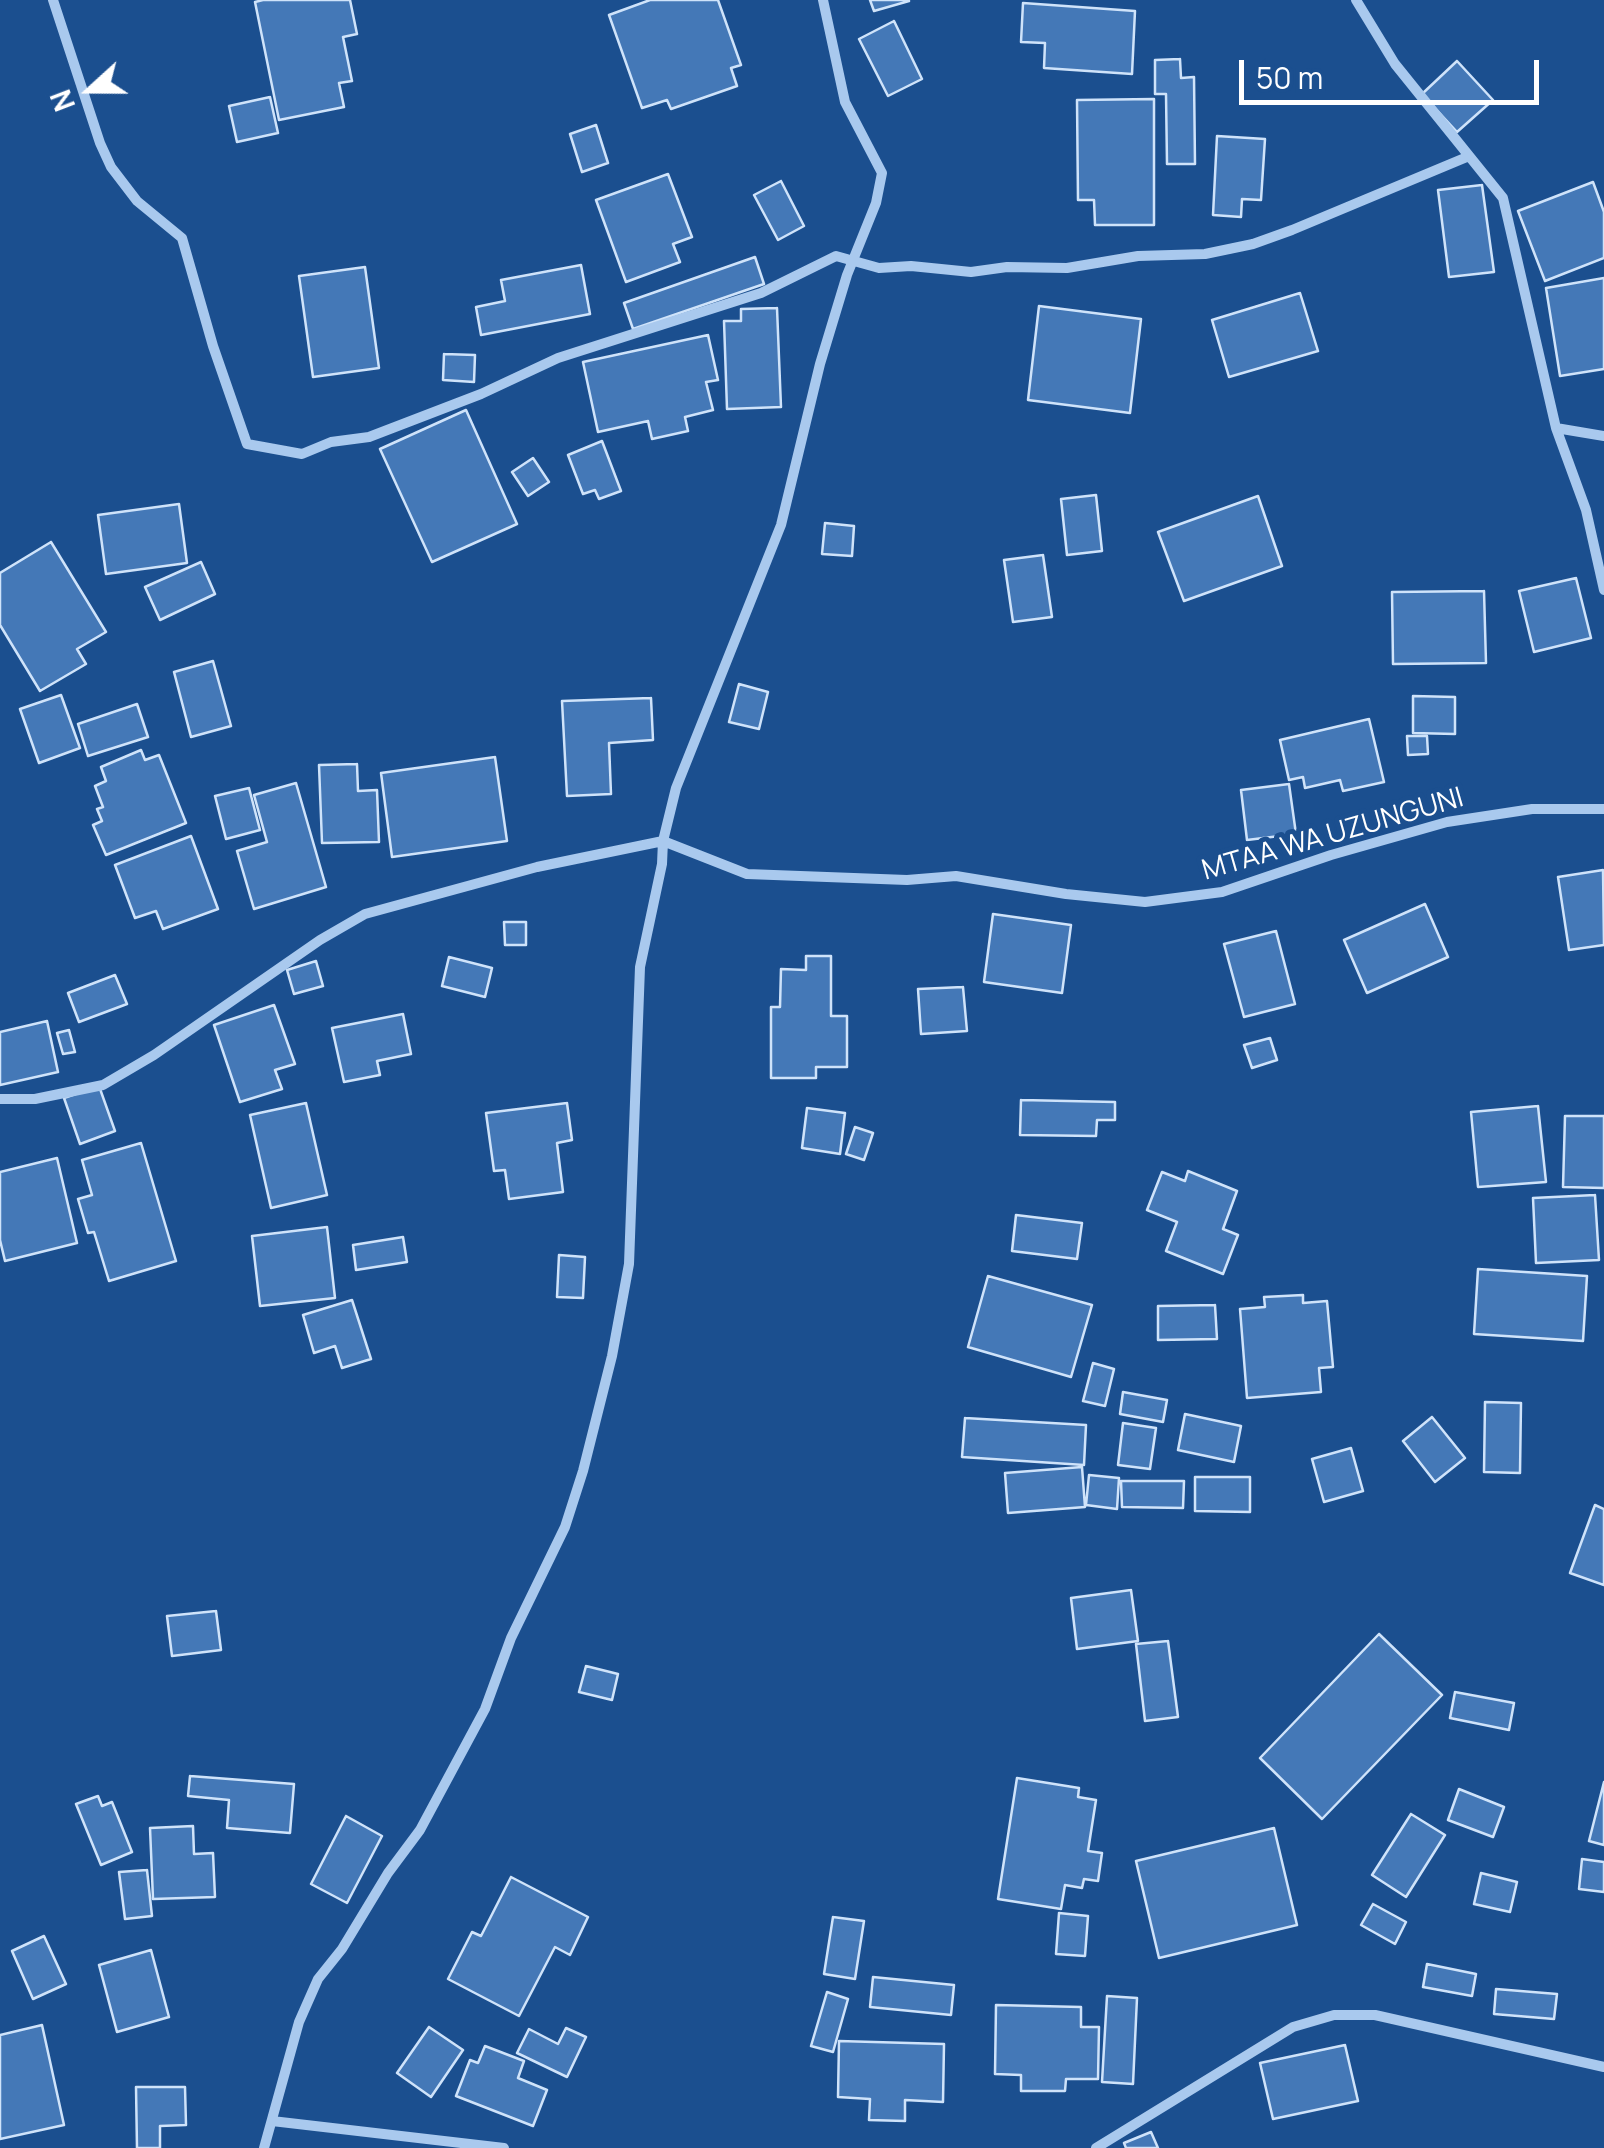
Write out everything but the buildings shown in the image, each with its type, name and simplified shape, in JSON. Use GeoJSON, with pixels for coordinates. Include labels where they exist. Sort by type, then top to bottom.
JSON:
{"type":"FeatureCollection","features":[{"type":"Feature","properties":{"kind":"street"},"geometry":{"type":"LineString","coordinates":[[53,0],[111,167],[137,201],[182,238],[247,444],[302,454],[332,442],[369,436],[481,394],[558,358],[760,294],[836,256],[879,268],[911,266],[971,272],[1067,268],[1138,256],[1205,254],[1292,230],[1467,157]]}},
{"type":"Feature","properties":{"kind":"street"},"geometry":{"type":"LineString","coordinates":[[264,2148],[299,2022],[318,1979],[420,1830],[485,1709],[510,1638],[565,1528],[584,1472],[629,1264],[636,1158],[640,967],[662,864],[663,841],[676,788],[781,524],[820,364],[846,275],[876,203],[882,172],[845,102],[823,0]]}},
{"type":"Feature","properties":{"kind":"street"},"geometry":{"type":"LineString","coordinates":[[1356,0],[1395,64],[1503,198],[1556,428],[1586,510],[1604,590]]}},
{"type":"Feature","properties":{"kind":"street"},"geometry":{"type":"LineString","coordinates":[[1556,428],[1604,436]]}},
{"type":"Feature","properties":{"kind":"street","name":"MTAA WA UZUNGUNI"},"geometry":{"type":"LineString","coordinates":[[663,841],[747,874],[907,880],[956,876],[1145,902],[1222,892],[1447,822],[1532,808],[1604,809]]}},
{"type":"Feature","properties":{"kind":"street"},"geometry":{"type":"LineString","coordinates":[[0,1099],[36,1100],[103,1085],[364,914],[537,867],[663,841]]}},
{"type":"Feature","properties":{"kind":"street"},"geometry":{"type":"LineString","coordinates":[[1096,2148],[1294,2027],[1334,2016],[1375,2015],[1604,2067]]}},
{"type":"Feature","properties":{"kind":"street"},"geometry":{"type":"LineString","coordinates":[[272,2122],[504,2148]]}}]}
